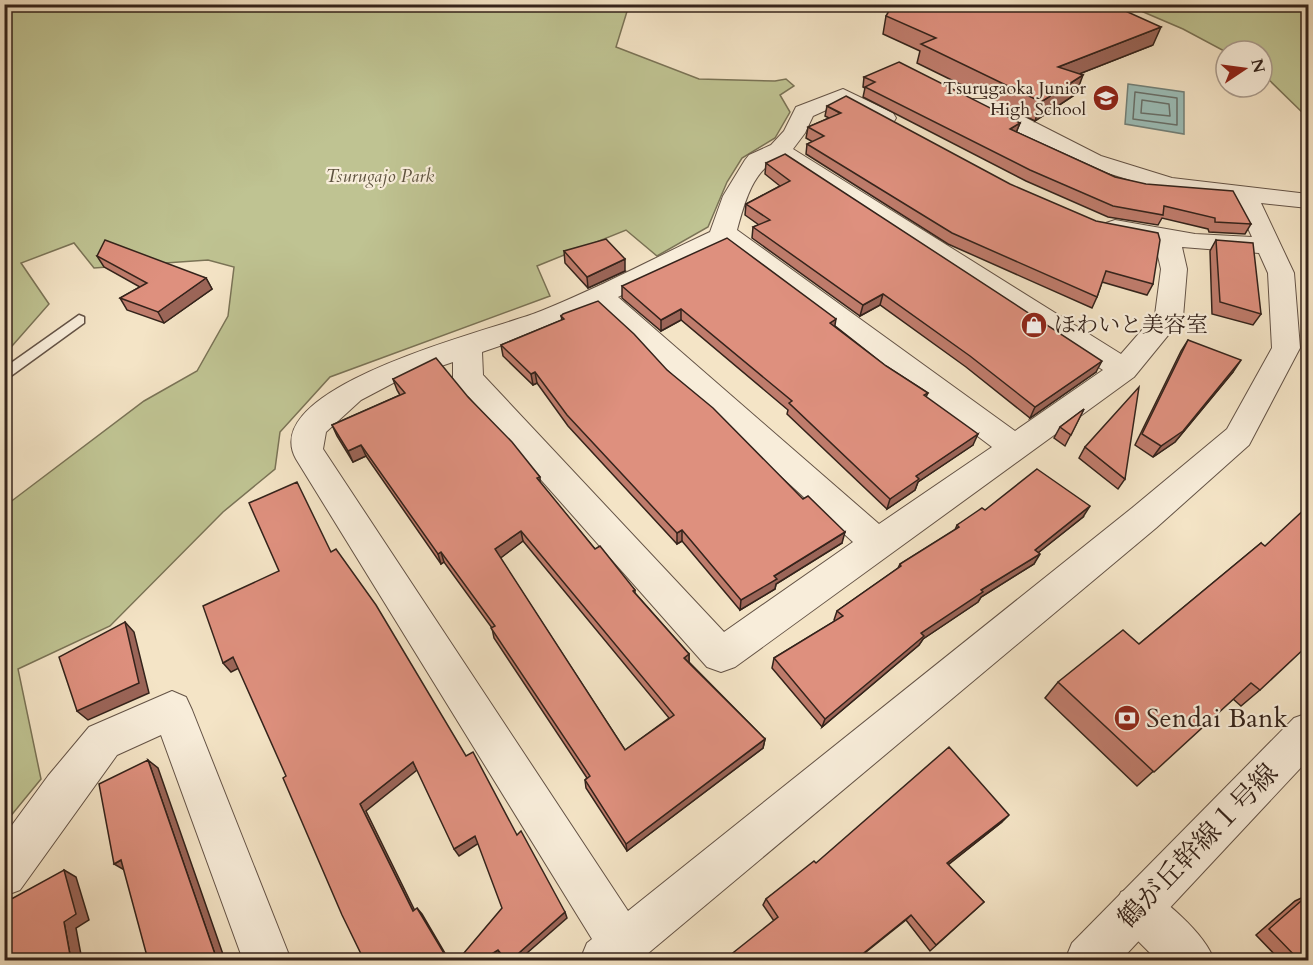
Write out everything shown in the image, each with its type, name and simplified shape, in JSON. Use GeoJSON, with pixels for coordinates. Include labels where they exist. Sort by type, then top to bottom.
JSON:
{"type":"FeatureCollection","features":[{"type":"Feature","properties":{"kind":"street"},"geometry":{"type":"LineString","coordinates":[[957,92],[1093,161],[1169,185],[1308,201]]}},
{"type":"Feature","properties":{"kind":"street"},"geometry":{"type":"LineString","coordinates":[[914,134],[843,95],[804,112],[794,133],[779,150],[757,160],[735,196],[722,237],[551,318],[386,374],[350,392],[310,427],[306,450],[613,953],[1144,518],[1238,437],[1286,348],[1281,273],[1244,193]]}},
{"type":"Feature","properties":{"kind":"street"},"geometry":{"type":"LineString","coordinates":[[779,150],[1124,370]]}},
{"type":"Feature","properties":{"kind":"street"},"geometry":{"type":"LineString","coordinates":[[1090,221],[1195,242],[1269,246]]}},
{"type":"Feature","properties":{"kind":"street"},"geometry":{"type":"LineString","coordinates":[[723,232],[1015,447]]}},
{"type":"Feature","properties":{"kind":"street"},"geometry":{"type":"LineString","coordinates":[[467,347],[468,378],[721,655],[1124,370],[1169,317],[1174,269],[1166,237]]}},
{"type":"Feature","properties":{"kind":"street"},"geometry":{"type":"LineString","coordinates":[[600,296],[878,544]]}},
{"type":"Feature","properties":{"kind":"street"},"geometry":{"type":"LineString","coordinates":[[4,874],[63,791],[103,741],[172,710],[267,960]]}},
{"type":"Feature","properties":{"kind":"street","name":"鶴が丘幹線１号線"},"geometry":{"type":"LineString","coordinates":[[1089,960],[1308,732]]}},
{"type":"Feature","properties":{"kind":"street"},"geometry":{"type":"LineString","coordinates":[[1137,908],[1190,960]]}},
{"type":"Feature","properties":{"kind":"lane"},"geometry":{"type":"LineString","coordinates":[[4,376],[79,320]]}},
{"type":"Feature","properties":{"kind":"green space","name":"Tsurugajo Park"},"geometry":{"type":"Polygon","coordinates":[[[5,5],[629,5],[616,47],[699,79],[775,81],[786,79],[794,86],[780,95],[790,112],[775,138],[742,158],[727,182],[708,227],[657,256],[626,230],[537,266],[550,296],[330,377],[280,432],[275,469],[223,512],[110,626],[18,669],[41,779],[5,823],[5,506],[144,401],[197,371],[228,316],[234,267],[208,260],[94,268],[74,243],[21,263],[49,304],[5,354],[5,5]]]}},
{"type":"Feature","properties":{"kind":"green space"},"geometry":{"type":"Polygon","coordinates":[[[1127,5],[1308,5],[1308,118],[1274,85],[1274,39],[1214,39],[1214,46],[1183,29],[1127,5]]]}},
{"type":"Feature","properties":{"kind":"water"},"geometry":{"type":"Polygon","coordinates":[[[1128,84],[1184,92],[1184,134],[1125,124],[1128,84]]]}},
{"type":"Feature","properties":{"kind":"building"},"geometry":{"type":"Polygon","coordinates":[[[893,4],[1110,4],[1161,27],[1058,67],[1083,75],[1041,102],[921,44],[936,38],[886,16],[893,4]]]}},
{"type":"Feature","properties":{"kind":"building"},"geometry":{"type":"Polygon","coordinates":[[[899,62],[1020,123],[1010,129],[1115,177],[1146,184],[1233,191],[1251,224],[1215,222],[1215,218],[1164,206],[1163,215],[1113,206],[1030,170],[865,87],[875,82],[864,77],[899,62]]]}},
{"type":"Feature","properties":{"kind":"building"},"geometry":{"type":"Polygon","coordinates":[[[846,96],[1010,184],[1096,221],[1158,233],[1160,240],[1153,284],[1106,271],[1097,297],[952,233],[807,144],[824,136],[808,127],[841,113],[827,106],[846,96]]]}},
{"type":"Feature","properties":{"kind":"building"},"geometry":{"type":"Polygon","coordinates":[[[785,154],[1102,361],[1035,407],[970,356],[883,294],[863,305],[753,227],[770,220],[746,204],[790,181],[766,163],[785,154]]]}},
{"type":"Feature","properties":{"kind":"building"},"geometry":{"type":"Polygon","coordinates":[[[727,238],[836,319],[830,323],[886,366],[928,393],[924,395],[978,434],[916,476],[919,479],[890,499],[789,403],[792,401],[681,309],[661,320],[622,286],[727,238]]]}},
{"type":"Feature","properties":{"kind":"building"},"geometry":{"type":"Polygon","coordinates":[[[606,239],[625,259],[587,277],[564,251],[606,239]]]}},
{"type":"Feature","properties":{"kind":"building"},"geometry":{"type":"Polygon","coordinates":[[[105,240],[206,278],[158,312],[120,298],[147,283],[97,256],[105,240]]]}},
{"type":"Feature","properties":{"kind":"building"},"geometry":{"type":"Polygon","coordinates":[[[1216,240],[1253,243],[1261,314],[1220,302],[1216,240]]]}},
{"type":"Feature","properties":{"kind":"building"},"geometry":{"type":"Polygon","coordinates":[[[598,301],[634,334],[667,370],[713,408],[803,499],[808,496],[845,532],[774,576],[777,579],[741,600],[682,530],[677,533],[567,415],[535,372],[531,374],[501,345],[564,319],[561,316],[563,314],[598,301]]]}},
{"type":"Feature","properties":{"kind":"building"},"geometry":{"type":"Polygon","coordinates":[[[1188,340],[1241,360],[1183,431],[1161,446],[1142,434],[1188,340]]]}},
{"type":"Feature","properties":{"kind":"building"},"geometry":{"type":"Polygon","coordinates":[[[436,358],[468,397],[512,442],[540,477],[537,478],[595,549],[600,546],[635,590],[633,591],[689,654],[684,658],[765,739],[626,844],[585,780],[590,776],[491,628],[495,626],[441,552],[438,554],[361,445],[348,451],[332,425],[405,393],[393,379],[436,358]],[[521,531],[495,549],[625,750],[674,715],[521,531]]]}},
{"type":"Feature","properties":{"kind":"building"},"geometry":{"type":"Polygon","coordinates":[[[1139,387],[1125,479],[1085,447],[1139,387]]]}},
{"type":"Feature","properties":{"kind":"building"},"geometry":{"type":"Polygon","coordinates":[[[1084,409],[1071,435],[1060,427],[1084,409]]]}},
{"type":"Feature","properties":{"kind":"building"},"geometry":{"type":"Polygon","coordinates":[[[1037,469],[1090,506],[1035,550],[1040,554],[981,590],[983,592],[921,633],[924,636],[825,719],[774,658],[843,616],[837,611],[901,566],[900,564],[959,527],[957,525],[982,508],[985,510],[1037,469]]]}},
{"type":"Feature","properties":{"kind":"building"},"geometry":{"type":"Polygon","coordinates":[[[297,482],[331,552],[336,549],[376,605],[466,756],[473,752],[517,835],[521,831],[565,912],[511,960],[506,960],[498,950],[482,960],[458,960],[502,908],[475,836],[454,849],[413,762],[360,804],[413,911],[417,908],[448,960],[364,960],[342,915],[283,778],[286,776],[233,657],[223,663],[203,606],[279,571],[249,503],[297,482]]]}},
{"type":"Feature","properties":{"kind":"building"},"geometry":{"type":"Polygon","coordinates":[[[1308,506],[1308,645],[1260,690],[1251,683],[1154,772],[1058,682],[1123,630],[1139,644],[1261,543],[1265,546],[1308,506]]]}},
{"type":"Feature","properties":{"kind":"building"},"geometry":{"type":"Polygon","coordinates":[[[125,622],[139,683],[77,711],[59,657],[125,622]]]}},
{"type":"Feature","properties":{"kind":"building"},"geometry":{"type":"Polygon","coordinates":[[[949,747],[1009,815],[947,863],[984,902],[936,945],[911,915],[855,960],[724,960],[778,917],[766,899],[814,861],[816,863],[949,747]]]}},
{"type":"Feature","properties":{"kind":"building"},"geometry":{"type":"Polygon","coordinates":[[[148,760],[217,960],[148,960],[121,860],[114,864],[99,784],[148,760]]]}},
{"type":"Feature","properties":{"kind":"building"},"geometry":{"type":"Polygon","coordinates":[[[64,870],[76,914],[64,922],[71,960],[5,960],[4,903],[64,870]]]}},
{"type":"Feature","properties":{"kind":"building"},"geometry":{"type":"Polygon","coordinates":[[[1308,895],[1308,960],[1299,960],[1269,929],[1308,895]]]}},
{"type":"Feature","properties":{"kind":"place","name":"Tsurugaoka Junior High School"},"geometry":{"type":"Point","coordinates":[1106,98]}},
{"type":"Feature","properties":{"kind":"place","name":"ほわいと美容室"},"geometry":{"type":"Point","coordinates":[1034,325]}},
{"type":"Feature","properties":{"kind":"place","name":"Sendai Bank"},"geometry":{"type":"Point","coordinates":[1127,718]}}]}
